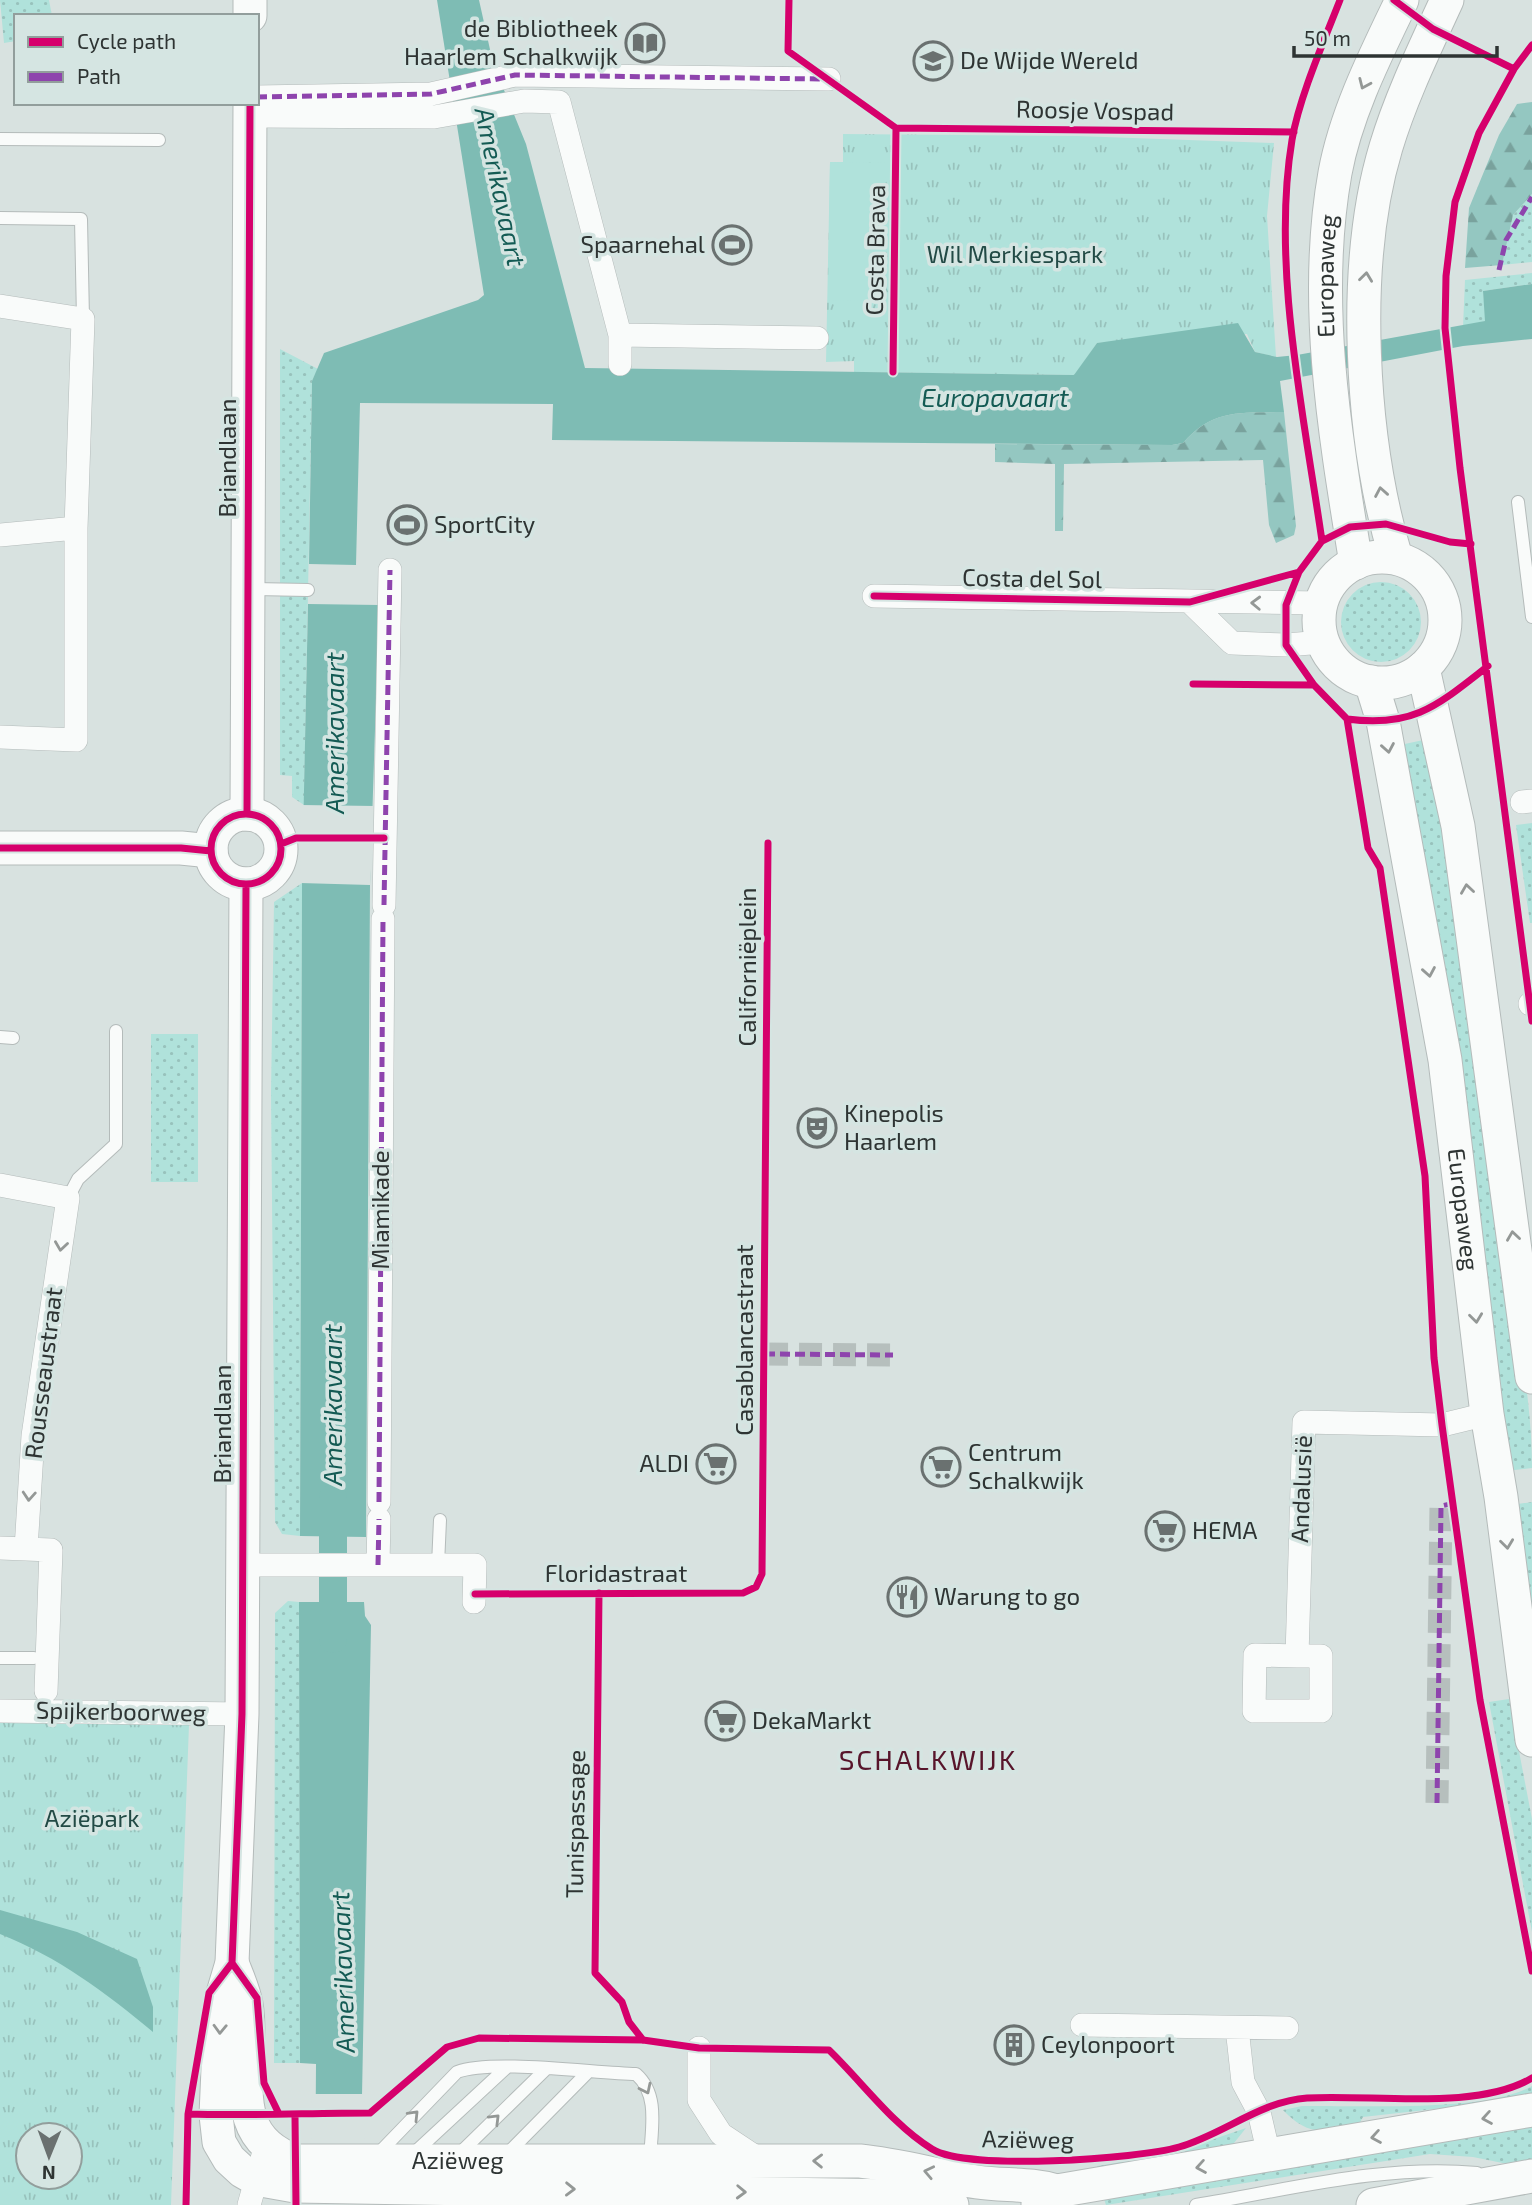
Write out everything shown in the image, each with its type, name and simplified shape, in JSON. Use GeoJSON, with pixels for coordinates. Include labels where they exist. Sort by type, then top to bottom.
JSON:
{"type":"FeatureCollection","features":[{"type":"Feature","properties":{"kind":"main road","name":"Europaweg"},"geometry":{"type":"LineString","coordinates":[[1356,563],[1328,361],[1326,259],[1335,172],[1355,104],[1402,0]]}},
{"type":"Feature","properties":{"kind":"main road","name":"Europaweg"},"geometry":{"type":"LineString","coordinates":[[1396,558],[1386,524],[1376,462],[1365,355],[1364,292],[1376,190],[1385,149],[1399,108],[1447,0]]}},
{"type":"Feature","properties":{"kind":"main road","name":"Briandlaan"},"geometry":{"type":"LineString","coordinates":[[247,814],[252,105]]}},
{"type":"Feature","properties":{"kind":"main road"},"geometry":{"type":"LineString","coordinates":[[1383,557],[1396,558],[1413,565],[1426,575],[1437,589],[1443,605],[1442,639],[1423,668],[1407,678],[1371,682],[1342,668],[1323,642],[1319,623],[1321,603],[1340,572],[1356,563],[1383,557]]}},
{"type":"Feature","properties":{"kind":"main road","name":"Europaweg"},"geometry":{"type":"LineString","coordinates":[[1423,668],[1458,826],[1532,1377]]}},
{"type":"Feature","properties":{"kind":"main road","name":"Europaweg"},"geometry":{"type":"LineString","coordinates":[[1371,682],[1385,730],[1445,1060],[1487,1414],[1501,1497],[1532,1740]]}},
{"type":"Feature","properties":{"kind":"main road"},"geometry":{"type":"LineString","coordinates":[[247,814],[270,823],[281,844],[281,856],[268,877],[246,884],[226,878],[213,862],[211,851],[212,839],[225,821],[247,814]]}},
{"type":"Feature","properties":{"kind":"main road"},"geometry":{"type":"LineString","coordinates":[[0,848],[181,848],[211,851]]}},
{"type":"Feature","properties":{"kind":"main road","name":"Briandlaan"},"geometry":{"type":"LineString","coordinates":[[246,884],[242,1714],[232,1963],[221,2000],[216,2115],[219,2142],[253,2192]]}},
{"type":"Feature","properties":{"kind":"main road","name":"Briandlaan"},"geometry":{"type":"LineString","coordinates":[[232,1963],[246,2004],[247,2114],[257,2137],[266,2145]]}},
{"type":"Feature","properties":{"kind":"main road","name":"Aziëweg"},"geometry":{"type":"LineString","coordinates":[[435,2166],[655,2177],[720,2164],[760,2160],[895,2165],[981,2183],[1038,2185],[1047,2198],[1269,2155],[1532,2110]]}},
{"type":"Feature","properties":{"kind":"main road","name":"Aziëweg"},"geometry":{"type":"LineString","coordinates":[[266,2145],[311,2174]]}},
{"type":"Feature","properties":{"kind":"main road","name":"Aziëweg"},"geometry":{"type":"LineString","coordinates":[[253,2192],[311,2174],[435,2166],[655,2177],[919,2197],[952,2205]]}},
{"type":"Feature","properties":{"kind":"main road"},"geometry":{"type":"LineString","coordinates":[[1373,2205],[1526,2182]]}},
{"type":"Feature","properties":{"kind":"main road","name":"Aziëweg"},"geometry":{"type":"LineString","coordinates":[[981,2183],[1005,2205]]}},
{"type":"Feature","properties":{"kind":"street"},"geometry":{"type":"LineString","coordinates":[[433,105],[515,75],[830,79]]}},
{"type":"Feature","properties":{"kind":"street"},"geometry":{"type":"LineString","coordinates":[[252,105],[559,102],[620,335],[620,364]]}},
{"type":"Feature","properties":{"kind":"street"},"geometry":{"type":"LineString","coordinates":[[0,306],[83,319],[76,528],[76,740],[0,737]]}},
{"type":"Feature","properties":{"kind":"street"},"geometry":{"type":"LineString","coordinates":[[620,335],[817,338]]}},
{"type":"Feature","properties":{"kind":"street"},"geometry":{"type":"LineString","coordinates":[[0,535],[76,528]]}},
{"type":"Feature","properties":{"kind":"street","name":"Miamikade"},"geometry":{"type":"LineString","coordinates":[[374,1565],[379,1511],[390,570]]}},
{"type":"Feature","properties":{"kind":"street","name":"Costa del Sol"},"geometry":{"type":"LineString","coordinates":[[874,596],[1321,603]]}},
{"type":"Feature","properties":{"kind":"street"},"geometry":{"type":"LineString","coordinates":[[1190,601],[1232,643],[1286,645],[1323,642]]}},
{"type":"Feature","properties":{"kind":"street"},"geometry":{"type":"LineString","coordinates":[[0,1185],[68,1198]]}},
{"type":"Feature","properties":{"kind":"street","name":"Rousseaustraat"},"geometry":{"type":"LineString","coordinates":[[26,1549],[33,1436],[68,1198]]}},
{"type":"Feature","properties":{"kind":"street","name":"Andalusië"},"geometry":{"type":"LineString","coordinates":[[1297,1656],[1304,1422],[1442,1424],[1487,1414]]}},
{"type":"Feature","properties":{"kind":"street"},"geometry":{"type":"LineString","coordinates":[[0,1548],[51,1550],[46,1691]]}},
{"type":"Feature","properties":{"kind":"street"},"geometry":{"type":"LineString","coordinates":[[241,1565],[475,1565],[474,1602]]}},
{"type":"Feature","properties":{"kind":"street","name":"Spijkerboorweg"},"geometry":{"type":"LineString","coordinates":[[0,1711],[242,1714]]}},
{"type":"Feature","properties":{"kind":"street"},"geometry":{"type":"LineString","coordinates":[[1082,2025],[1287,2028]]}},
{"type":"Feature","properties":{"kind":"street"},"geometry":{"type":"LineString","coordinates":[[1237,2028],[1243,2082],[1259,2112],[1269,2155]]}},
{"type":"Feature","properties":{"kind":"street"},"geometry":{"type":"LineString","coordinates":[[699,2048],[699,2100],[721,2134],[760,2160]]}},
{"type":"Feature","properties":{"kind":"street"},"geometry":{"type":"LineString","coordinates":[[253,2192],[266,2145]]}},
{"type":"Feature","properties":{"kind":"lane"},"geometry":{"type":"LineString","coordinates":[[0,139],[159,140]]}},
{"type":"Feature","properties":{"kind":"lane"},"geometry":{"type":"LineString","coordinates":[[0,218],[81,219],[83,319]]}},
{"type":"Feature","properties":{"kind":"lane"},"geometry":{"type":"LineString","coordinates":[[1518,502],[1532,618]]}},
{"type":"Feature","properties":{"kind":"lane"},"geometry":{"type":"LineString","coordinates":[[247,589],[308,590]]}},
{"type":"Feature","properties":{"kind":"lane","name":"Rousseaustraat"},"geometry":{"type":"LineString","coordinates":[[68,1198],[78,1179],[116,1144],[116,1031]]}},
{"type":"Feature","properties":{"kind":"lane"},"geometry":{"type":"LineString","coordinates":[[438,1565],[440,1520]]}},
{"type":"Feature","properties":{"kind":"lane"},"geometry":{"type":"LineString","coordinates":[[0,1658],[34,1658]]}},
{"type":"Feature","properties":{"kind":"lane"},"geometry":{"type":"LineString","coordinates":[[435,2166],[457,2072],[467,2068],[506,2068],[635,2074],[645,2082],[652,2096],[655,2177]]}},
{"type":"Feature","properties":{"kind":"lane"},"geometry":{"type":"LineString","coordinates":[[435,2166],[506,2068]]}},
{"type":"Feature","properties":{"kind":"lane"},"geometry":{"type":"LineString","coordinates":[[435,2166],[545,2070]]}},
{"type":"Feature","properties":{"kind":"lane"},"geometry":{"type":"LineString","coordinates":[[435,2166],[587,2073]]}},
{"type":"Feature","properties":{"kind":"lane"},"geometry":{"type":"LineString","coordinates":[[1196,2205],[1380,2174],[1429,2170],[1475,2173],[1526,2182]]}},
{"type":"Feature","properties":{"kind":"green space"},"geometry":{"type":"Polygon","coordinates":[[[0,0],[49,0],[52,14],[14,14],[14,41],[4,43],[0,0]]]}},
{"type":"Feature","properties":{"kind":"green space"},"geometry":{"type":"Polygon","coordinates":[[[1532,102],[1532,194],[1513,215],[1502,265],[1465,268],[1469,208],[1499,135],[1517,104],[1532,102]]]}},
{"type":"Feature","properties":{"kind":"green space","name":"Wil Merkiespark"},"geometry":{"type":"Polygon","coordinates":[[[843,134],[1077,136],[1274,143],[1267,216],[1276,357],[1255,352],[1247,334],[1097,343],[1075,375],[854,372],[854,361],[826,362],[830,162],[843,162],[843,134]]]}},
{"type":"Feature","properties":{"kind":"green space"},"geometry":{"type":"Polygon","coordinates":[[[830,162],[886,163],[884,301],[828,300],[830,162]]]}},
{"type":"Feature","properties":{"kind":"green space"},"geometry":{"type":"Polygon","coordinates":[[[1532,194],[1532,262],[1502,265],[1513,215],[1532,194]]]}},
{"type":"Feature","properties":{"kind":"green space"},"geometry":{"type":"Polygon","coordinates":[[[1532,273],[1532,284],[1483,291],[1486,321],[1463,327],[1465,280],[1532,273]]]}},
{"type":"Feature","properties":{"kind":"green space"},"geometry":{"type":"Polygon","coordinates":[[[280,349],[318,369],[312,381],[304,805],[292,797],[292,776],[280,775],[280,349]]]}},
{"type":"Feature","properties":{"kind":"green space"},"geometry":{"type":"Polygon","coordinates":[[[1284,412],[1296,526],[1294,535],[1276,543],[1269,525],[1263,460],[1064,464],[1063,531],[1055,531],[1055,464],[995,462],[995,444],[1172,445],[1183,443],[1194,432],[1217,418],[1241,413],[1284,412]]]}},
{"type":"Feature","properties":{"kind":"green space"},"geometry":{"type":"Polygon","coordinates":[[[1381,582],[1396,585],[1409,594],[1418,607],[1421,622],[1418,637],[1409,650],[1396,659],[1381,662],[1366,659],[1353,650],[1344,637],[1341,622],[1344,607],[1353,594],[1366,585],[1381,582]]]}},
{"type":"Feature","properties":{"kind":"green space"},"geometry":{"type":"Polygon","coordinates":[[[1428,739],[1522,1355],[1532,1468],[1506,1471],[1400,745],[1428,739]]]}},
{"type":"Feature","properties":{"kind":"green space"},"geometry":{"type":"Polygon","coordinates":[[[1532,823],[1532,923],[1530,923],[1516,825],[1532,823]]]}},
{"type":"Feature","properties":{"kind":"green space"},"geometry":{"type":"Polygon","coordinates":[[[302,883],[300,1536],[282,1534],[275,1522],[271,1093],[274,902],[302,883]]]}},
{"type":"Feature","properties":{"kind":"green space"},"geometry":{"type":"Polygon","coordinates":[[[151,1034],[198,1034],[198,1182],[151,1182],[151,1034]]]}},
{"type":"Feature","properties":{"kind":"green space"},"geometry":{"type":"Polygon","coordinates":[[[1532,1502],[1532,1653],[1511,1505],[1532,1502]]]}},
{"type":"Feature","properties":{"kind":"green space"},"geometry":{"type":"Polygon","coordinates":[[[288,1601],[299,1602],[300,2063],[274,2063],[275,1613],[288,1601]]]}},
{"type":"Feature","properties":{"kind":"green space"},"geometry":{"type":"Polygon","coordinates":[[[1509,1699],[1532,1819],[1532,1932],[1489,1702],[1509,1699]]]}},
{"type":"Feature","properties":{"kind":"green space","name":"Aziëpark"},"geometry":{"type":"Polygon","coordinates":[[[0,1723],[189,1725],[171,2205],[0,2205],[0,1723]]]}},
{"type":"Feature","properties":{"kind":"green space"},"geometry":{"type":"Polygon","coordinates":[[[1532,2086],[1532,2098],[1363,2117],[1357,2128],[1317,2130],[1301,2125],[1283,2110],[1302,2106],[1454,2104],[1511,2095],[1532,2086]]]}},
{"type":"Feature","properties":{"kind":"green space"},"geometry":{"type":"Polygon","coordinates":[[[1532,2127],[1532,2169],[1473,2157],[1430,2154],[1106,2205],[1104,2199],[1532,2127]]]}},
{"type":"Feature","properties":{"kind":"green space"},"geometry":{"type":"Polygon","coordinates":[[[1246,2128],[1230,2148],[1098,2170],[1097,2166],[1170,2154],[1246,2128]]]}},
{"type":"Feature","properties":{"kind":"water","name":"Europavaart"},"geometry":{"type":"Polygon","coordinates":[[[437,0],[479,0],[493,63],[526,144],[585,368],[1074,375],[1097,343],[1238,323],[1255,352],[1277,357],[1485,321],[1483,291],[1532,284],[1532,339],[1463,346],[1280,381],[1284,412],[1241,413],[1217,418],[1194,432],[1183,443],[1172,445],[552,440],[553,404],[360,403],[356,565],[309,564],[312,381],[324,353],[478,300],[484,295],[437,0]]]}},
{"type":"Feature","properties":{"kind":"water"},"geometry":{"type":"Polygon","coordinates":[[[308,604],[379,605],[370,885],[366,1537],[300,1536],[302,883],[308,604]]]}},
{"type":"Feature","properties":{"kind":"water"},"geometry":{"type":"Polygon","coordinates":[[[299,1602],[364,1602],[365,1616],[371,1625],[362,2096],[315,2205],[316,2064],[300,2063],[299,1602]]]}},
{"type":"Feature","properties":{"kind":"water"},"geometry":{"type":"Polygon","coordinates":[[[0,1910],[77,1932],[137,1959],[153,2007],[153,2032],[80,1977],[42,1953],[0,1934],[0,1910]]]}},
{"type":"Feature","properties":{"kind":"pier"},"geometry":{"type":"Polygon","coordinates":[[[301,805],[375,806],[370,885],[300,883],[301,805]]]}},
{"type":"Feature","properties":{"kind":"pier"},"geometry":{"type":"Polygon","coordinates":[[[312,2094],[365,2094],[364,2205],[311,2205],[312,2094]]]}},
{"type":"Feature","properties":{"kind":"waterway","name":"Amerikavaart"},"geometry":{"type":"LineString","coordinates":[[333,1498],[333,1639]]}},
{"type":"Feature","properties":{"kind":"tunnel"},"geometry":{"type":"LineString","coordinates":[[765,1354],[893,1355]]}},
{"type":"Feature","properties":{"kind":"tunnel"},"geometry":{"type":"LineString","coordinates":[[1437,1803],[1441,1506],[1455,1503]]}},
{"type":"Feature","properties":{"kind":"marked path"},"geometry":{"type":"LineString","coordinates":[[259,97],[431,94],[515,75],[822,79]]}},
{"type":"Feature","properties":{"kind":"marked path"},"geometry":{"type":"LineString","coordinates":[[1499,270],[1506,240],[1532,197]]}},
{"type":"Feature","properties":{"kind":"marked path"},"geometry":{"type":"LineString","coordinates":[[384,905],[390,570]]}},
{"type":"Feature","properties":{"kind":"marked path"},"geometry":{"type":"LineString","coordinates":[[379,1502],[383,919]]}},
{"type":"Feature","properties":{"kind":"marked path"},"geometry":{"type":"LineString","coordinates":[[765,1354],[893,1355]]}},
{"type":"Feature","properties":{"kind":"marked path"},"geometry":{"type":"LineString","coordinates":[[1437,1803],[1441,1506],[1455,1503]]}},
{"type":"Feature","properties":{"kind":"marked path"},"geometry":{"type":"LineString","coordinates":[[378,1565],[379,1519]]}},
{"type":"Feature","properties":{"kind":"cycle path"},"geometry":{"type":"LineString","coordinates":[[789,0],[788,51],[896,128]]}},
{"type":"Feature","properties":{"kind":"cycle path"},"geometry":{"type":"LineString","coordinates":[[1322,541],[1292,340],[1285,238],[1287,188],[1295,124],[1340,0]]}},
{"type":"Feature","properties":{"kind":"cycle path"},"geometry":{"type":"LineString","coordinates":[[1394,0],[1433,29],[1514,69]]}},
{"type":"Feature","properties":{"kind":"cycle path"},"geometry":{"type":"LineString","coordinates":[[1532,45],[1514,69],[1479,133],[1455,202],[1446,276],[1445,328],[1460,468],[1532,1021]]}},
{"type":"Feature","properties":{"kind":"cycle path"},"geometry":{"type":"LineString","coordinates":[[247,814],[250,105]]}},
{"type":"Feature","properties":{"kind":"cycle path","name":"Roosje Vospad"},"geometry":{"type":"LineString","coordinates":[[896,128],[1294,132]]}},
{"type":"Feature","properties":{"kind":"cycle path","name":"Costa Brava"},"geometry":{"type":"LineString","coordinates":[[893,372],[896,128]]}},
{"type":"Feature","properties":{"kind":"cycle path"},"geometry":{"type":"LineString","coordinates":[[1471,544],[1450,542],[1386,524],[1350,527],[1322,541],[1299,572],[1286,605],[1286,645],[1314,685],[1347,719],[1368,848],[1380,868],[1425,1176],[1434,1358],[1442,1425],[1480,1700],[1532,1971]]}},
{"type":"Feature","properties":{"kind":"cycle path"},"geometry":{"type":"LineString","coordinates":[[874,596],[1190,602],[1299,572]]}},
{"type":"Feature","properties":{"kind":"cycle path"},"geometry":{"type":"LineString","coordinates":[[1347,719],[1390,720],[1424,710],[1454,692],[1488,666]]}},
{"type":"Feature","properties":{"kind":"cycle path"},"geometry":{"type":"LineString","coordinates":[[1193,684],[1314,685]]}},
{"type":"Feature","properties":{"kind":"cycle path"},"geometry":{"type":"LineString","coordinates":[[246,814],[271,824],[281,849],[271,874],[246,884],[221,874],[211,849],[221,824],[246,814]]}},
{"type":"Feature","properties":{"kind":"cycle path"},"geometry":{"type":"LineString","coordinates":[[281,844],[296,838],[384,838]]}},
{"type":"Feature","properties":{"kind":"cycle path","name":"Californiëplein"},"geometry":{"type":"LineString","coordinates":[[475,1594],[743,1593],[756,1587],[762,1574],[768,843]]}},
{"type":"Feature","properties":{"kind":"cycle path"},"geometry":{"type":"LineString","coordinates":[[0,848],[181,848],[211,851]]}},
{"type":"Feature","properties":{"kind":"cycle path"},"geometry":{"type":"LineString","coordinates":[[186,2205],[188,2114],[209,1993],[232,1963],[242,1714],[246,884]]}},
{"type":"Feature","properties":{"kind":"cycle path","name":"Floridastraat"},"geometry":{"type":"LineString","coordinates":[[599,1593],[595,1973],[622,2002],[629,2022],[643,2040]]}},
{"type":"Feature","properties":{"kind":"cycle path"},"geometry":{"type":"LineString","coordinates":[[232,1963],[257,1998],[264,2083],[279,2114]]}},
{"type":"Feature","properties":{"kind":"cycle path"},"geometry":{"type":"LineString","coordinates":[[188,2114],[370,2113],[447,2047],[479,2038],[643,2040],[699,2048],[829,2050],[891,2116],[932,2149],[951,2156],[980,2160],[1053,2161],[1092,2159],[1179,2147],[1290,2100],[1333,2097],[1454,2098],[1509,2088],[1532,2078]]}},
{"type":"Feature","properties":{"kind":"cycle path"},"geometry":{"type":"LineString","coordinates":[[295,2117],[296,2205]]}},
{"type":"Feature","properties":{"kind":"place","name":"de Bibliotheek Haarlem Schalkwijk"},"geometry":{"type":"Point","coordinates":[645,43]}},
{"type":"Feature","properties":{"kind":"place","name":"De Wijde Wereld"},"geometry":{"type":"Point","coordinates":[933,61]}},
{"type":"Feature","properties":{"kind":"place","name":"Spaarnehal"},"geometry":{"type":"Point","coordinates":[732,245]}},
{"type":"Feature","properties":{"kind":"place","name":"SportCity"},"geometry":{"type":"Point","coordinates":[407,525]}},
{"type":"Feature","properties":{"kind":"place","name":"Kinepolis Haarlem"},"geometry":{"type":"Point","coordinates":[817,1128]}},
{"type":"Feature","properties":{"kind":"place","name":"ALDI"},"geometry":{"type":"Point","coordinates":[716,1464]}},
{"type":"Feature","properties":{"kind":"place","name":"Centrum Schalkwijk"},"geometry":{"type":"Point","coordinates":[941,1467]}},
{"type":"Feature","properties":{"kind":"place","name":"HEMA"},"geometry":{"type":"Point","coordinates":[1165,1531]}},
{"type":"Feature","properties":{"kind":"place","name":"Warung to go"},"geometry":{"type":"Point","coordinates":[907,1597]}},
{"type":"Feature","properties":{"kind":"place","name":"DekaMarkt"},"geometry":{"type":"Point","coordinates":[725,1721]}},
{"type":"Feature","properties":{"kind":"place","name":"Ceylonpoort"},"geometry":{"type":"Point","coordinates":[1014,2045]}},
{"type":"Feature","properties":{"kind":"district","name":"SCHALKWIJK"},"geometry":{"type":"Point","coordinates":[928,1760]}}]}
